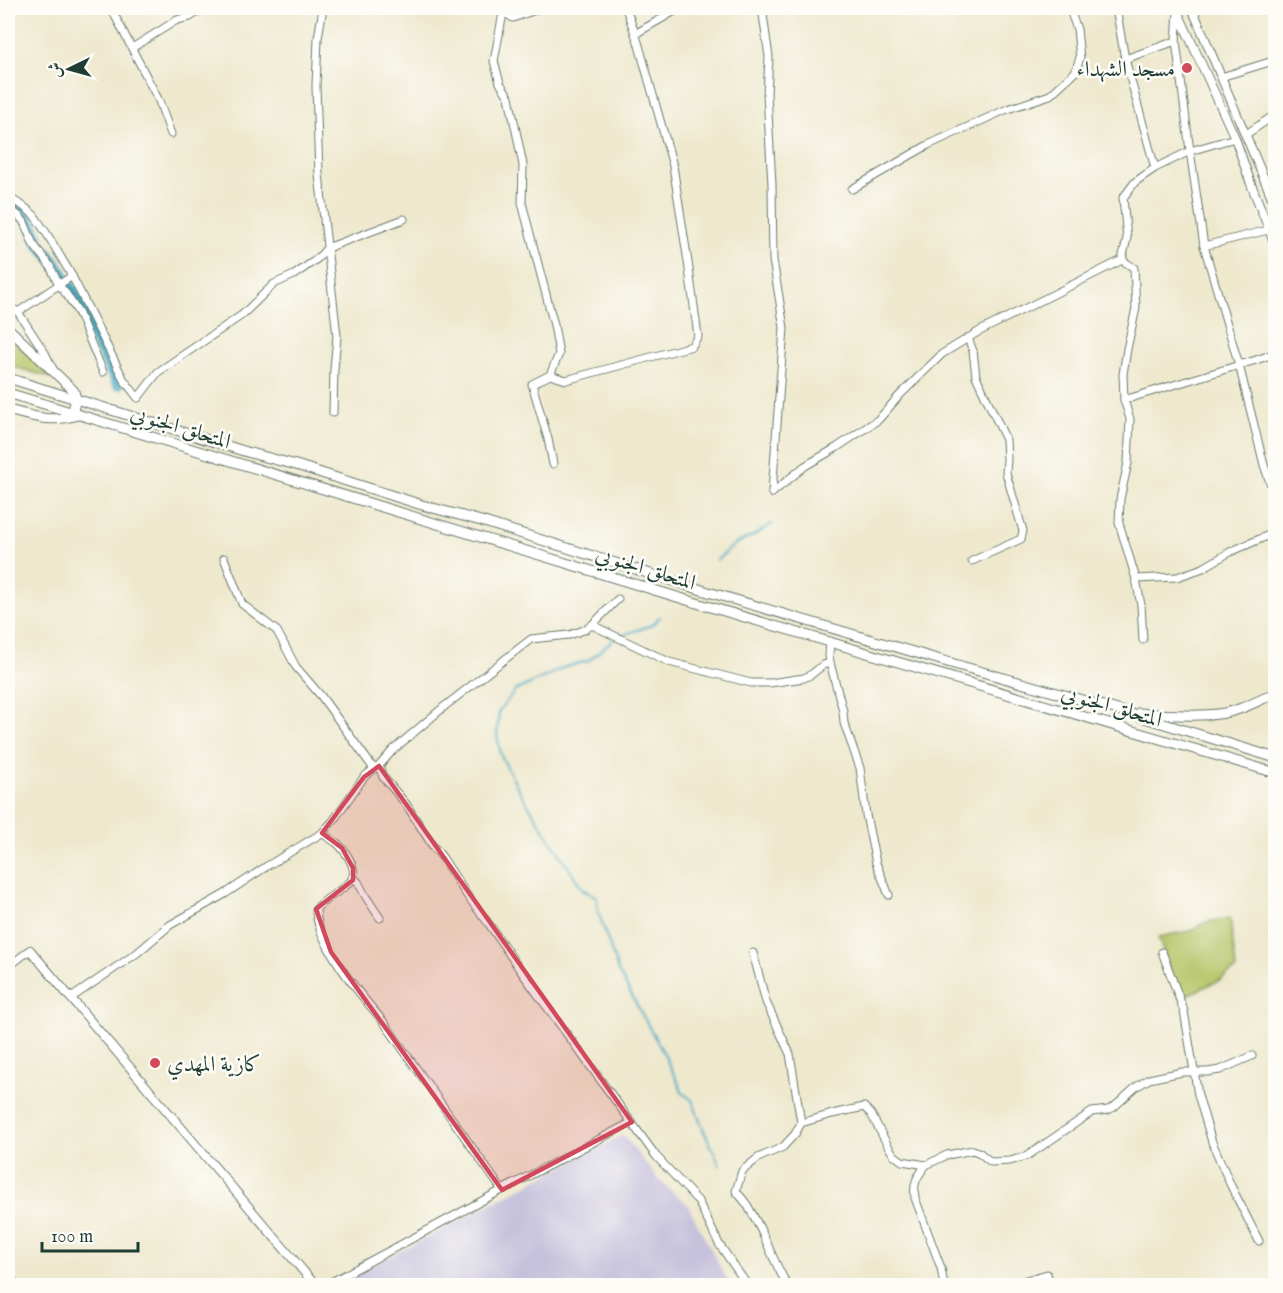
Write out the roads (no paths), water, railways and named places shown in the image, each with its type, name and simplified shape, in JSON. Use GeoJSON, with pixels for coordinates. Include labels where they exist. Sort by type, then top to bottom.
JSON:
{"type":"FeatureCollection","features":[{"type":"Feature","properties":{"kind":"highway"},"geometry":{"type":"LineString","coordinates":[[8,328],[71,387],[76,399],[75,414],[66,418],[46,420],[8,410]]}},
{"type":"Feature","properties":{"kind":"highway","name":"المتحلق الجنوبي"},"geometry":{"type":"LineString","coordinates":[[8,378],[705,591],[1125,712],[1275,758]]}},
{"type":"Feature","properties":{"kind":"highway","name":"المتحلق الجنوبي"},"geometry":{"type":"LineString","coordinates":[[8,393],[700,604],[1275,773]]}},
{"type":"Feature","properties":{"kind":"highway"},"geometry":{"type":"LineString","coordinates":[[1125,712],[1218,714],[1249,705],[1275,693]]}},
{"type":"Feature","properties":{"kind":"main road"},"geometry":{"type":"LineString","coordinates":[[1192,8],[1275,207]]}},
{"type":"Feature","properties":{"kind":"main road"},"geometry":{"type":"LineString","coordinates":[[1177,10],[1235,138],[1275,247]]}},
{"type":"Feature","properties":{"kind":"main road"},"geometry":{"type":"LineString","coordinates":[[30,950],[316,1286]]}},
{"type":"Feature","properties":{"kind":"street"},"geometry":{"type":"LineString","coordinates":[[111,8],[159,101],[171,134]]}},
{"type":"Feature","properties":{"kind":"street"},"geometry":{"type":"LineString","coordinates":[[132,48],[177,20],[190,17],[204,8]]}},
{"type":"Feature","properties":{"kind":"street"},"geometry":{"type":"LineString","coordinates":[[323,8],[318,38],[316,86],[319,174],[338,336],[334,369],[333,413]]}},
{"type":"Feature","properties":{"kind":"street"},"geometry":{"type":"LineString","coordinates":[[504,10],[513,18],[541,8]]}},
{"type":"Feature","properties":{"kind":"street"},"geometry":{"type":"LineString","coordinates":[[550,375],[566,380],[692,346],[698,336],[673,166],[626,8]]}},
{"type":"Feature","properties":{"kind":"street"},"geometry":{"type":"LineString","coordinates":[[635,34],[680,8]]}},
{"type":"Feature","properties":{"kind":"street"},"geometry":{"type":"LineString","coordinates":[[762,8],[769,57],[767,94],[773,261],[784,327],[772,493],[805,466],[879,419],[898,396],[942,354],[968,338],[1122,261]]}},
{"type":"Feature","properties":{"kind":"street"},"geometry":{"type":"LineString","coordinates":[[852,189],[928,145],[1005,110],[1050,95],[1076,72],[1080,58],[1077,29],[1069,8]]}},
{"type":"Feature","properties":{"kind":"street"},"geometry":{"type":"LineString","coordinates":[[1116,8],[1125,59],[1155,168]]}},
{"type":"Feature","properties":{"kind":"street"},"geometry":{"type":"LineString","coordinates":[[504,10],[494,61],[500,83],[509,97],[523,165],[522,203],[554,325],[559,354],[550,375],[532,384],[553,464]]}},
{"type":"Feature","properties":{"kind":"street"},"geometry":{"type":"LineString","coordinates":[[1177,10],[1176,41],[1204,246],[1275,500]]}},
{"type":"Feature","properties":{"kind":"street"},"geometry":{"type":"LineString","coordinates":[[1125,59],[1176,41]]}},
{"type":"Feature","properties":{"kind":"street"},"geometry":{"type":"LineString","coordinates":[[1221,77],[1275,60]]}},
{"type":"Feature","properties":{"kind":"street"},"geometry":{"type":"LineString","coordinates":[[1245,135],[1275,114]]}},
{"type":"Feature","properties":{"kind":"street"},"geometry":{"type":"LineString","coordinates":[[1122,261],[1127,238],[1123,198],[1135,182],[1155,168],[1190,151],[1235,138]]}},
{"type":"Feature","properties":{"kind":"street"},"geometry":{"type":"LineString","coordinates":[[1266,183],[1275,182]]}},
{"type":"Feature","properties":{"kind":"street"},"geometry":{"type":"LineString","coordinates":[[8,197],[34,215],[47,234],[72,276],[124,380],[138,398],[158,372],[242,315],[274,284],[294,275],[317,259],[327,248],[404,219]]}},
{"type":"Feature","properties":{"kind":"street"},"geometry":{"type":"LineString","coordinates":[[8,208],[18,214],[24,222],[33,244],[68,295],[79,314],[104,372]]}},
{"type":"Feature","properties":{"kind":"street"},"geometry":{"type":"LineString","coordinates":[[1204,246],[1268,230]]}},
{"type":"Feature","properties":{"kind":"street"},"geometry":{"type":"LineString","coordinates":[[1122,261],[1134,268],[1137,308],[1123,374],[1124,400],[1130,419],[1128,463],[1120,499],[1119,523],[1136,579],[1141,605],[1143,640]]}},
{"type":"Feature","properties":{"kind":"street"},"geometry":{"type":"LineString","coordinates":[[18,312],[72,276]]}},
{"type":"Feature","properties":{"kind":"street"},"geometry":{"type":"LineString","coordinates":[[8,306],[18,312],[54,371]]}},
{"type":"Feature","properties":{"kind":"street"},"geometry":{"type":"LineString","coordinates":[[968,338],[973,351],[976,376],[1006,440],[1006,473],[1023,531],[1021,539],[972,561]]}},
{"type":"Feature","properties":{"kind":"street"},"geometry":{"type":"LineString","coordinates":[[1124,400],[1275,353]]}},
{"type":"Feature","properties":{"kind":"street"},"geometry":{"type":"LineString","coordinates":[[1136,579],[1177,577],[1203,568],[1230,552],[1275,532]]}},
{"type":"Feature","properties":{"kind":"street"},"geometry":{"type":"LineString","coordinates":[[224,558],[242,603],[277,631],[296,667],[410,809],[466,894],[656,1156],[698,1201],[719,1244],[748,1286]]}},
{"type":"Feature","properties":{"kind":"street"},"geometry":{"type":"LineString","coordinates":[[71,998],[138,953],[170,925],[225,894],[322,833],[364,777],[393,750],[531,639],[569,635],[584,630],[618,599]]}},
{"type":"Feature","properties":{"kind":"street"},"geometry":{"type":"LineString","coordinates":[[592,625],[669,662],[751,683],[804,678],[830,663]]}},
{"type":"Feature","properties":{"kind":"street"},"geometry":{"type":"LineString","coordinates":[[830,641],[830,663],[844,723],[860,768],[866,815],[876,863],[889,895]]}},
{"type":"Feature","properties":{"kind":"street"},"geometry":{"type":"LineString","coordinates":[[322,833],[342,848],[353,868],[351,881],[316,909],[317,918],[331,952],[383,1021],[502,1190]]}},
{"type":"Feature","properties":{"kind":"street"},"geometry":{"type":"LineString","coordinates":[[353,878],[358,882],[380,918]]}},
{"type":"Feature","properties":{"kind":"street"},"geometry":{"type":"LineString","coordinates":[[8,967],[30,950]]}},
{"type":"Feature","properties":{"kind":"street"},"geometry":{"type":"LineString","coordinates":[[1162,951],[1184,1011],[1198,1095],[1212,1142],[1259,1241]]}},
{"type":"Feature","properties":{"kind":"street"},"geometry":{"type":"LineString","coordinates":[[753,953],[766,1002],[790,1054],[801,1123],[783,1147],[758,1158],[742,1171],[736,1191],[749,1207],[788,1286]]}},
{"type":"Feature","properties":{"kind":"street"},"geometry":{"type":"LineString","coordinates":[[944,1286],[941,1268],[915,1198],[916,1179],[926,1165],[946,1155],[973,1150],[991,1162],[1020,1159],[1092,1112],[1114,1107],[1145,1081],[1182,1072],[1220,1070],[1252,1056]]}},
{"type":"Feature","properties":{"kind":"street"},"geometry":{"type":"LineString","coordinates":[[801,1123],[864,1107],[872,1114],[894,1155],[902,1161],[926,1165]]}},
{"type":"Feature","properties":{"kind":"street"},"geometry":{"type":"LineString","coordinates":[[324,1286],[632,1122]]}},
{"type":"Feature","properties":{"kind":"street"},"geometry":{"type":"LineString","coordinates":[[8,1272],[16,1286]]}},
{"type":"Feature","properties":{"kind":"street"},"geometry":{"type":"LineString","coordinates":[[1005,1286],[1047,1274],[1051,1286]]}},
{"type":"Feature","properties":{"kind":"waterway"},"geometry":{"type":"LineString","coordinates":[[8,203],[23,212],[34,229],[39,244],[54,261],[75,295],[118,384]]}},
{"type":"Feature","properties":{"kind":"waterway"},"geometry":{"type":"LineString","coordinates":[[717,560],[735,544],[772,524]]}},
{"type":"Feature","properties":{"kind":"waterway"},"geometry":{"type":"LineString","coordinates":[[620,636],[652,625],[660,617]]}},
{"type":"Feature","properties":{"kind":"waterway"},"geometry":{"type":"LineString","coordinates":[[615,638],[588,661],[565,667],[515,691],[499,711],[497,735],[501,756],[520,792],[583,890],[597,897],[598,911],[618,971],[683,1093],[692,1100],[720,1165]]}},
{"type":"Feature","properties":{"kind":"place","name":"مسجد الشهداء"},"geometry":{"type":"Point","coordinates":[1187,68]}},
{"type":"Feature","properties":{"kind":"place","name":"كازية المهدي"},"geometry":{"type":"Point","coordinates":[155,1063]}}]}
